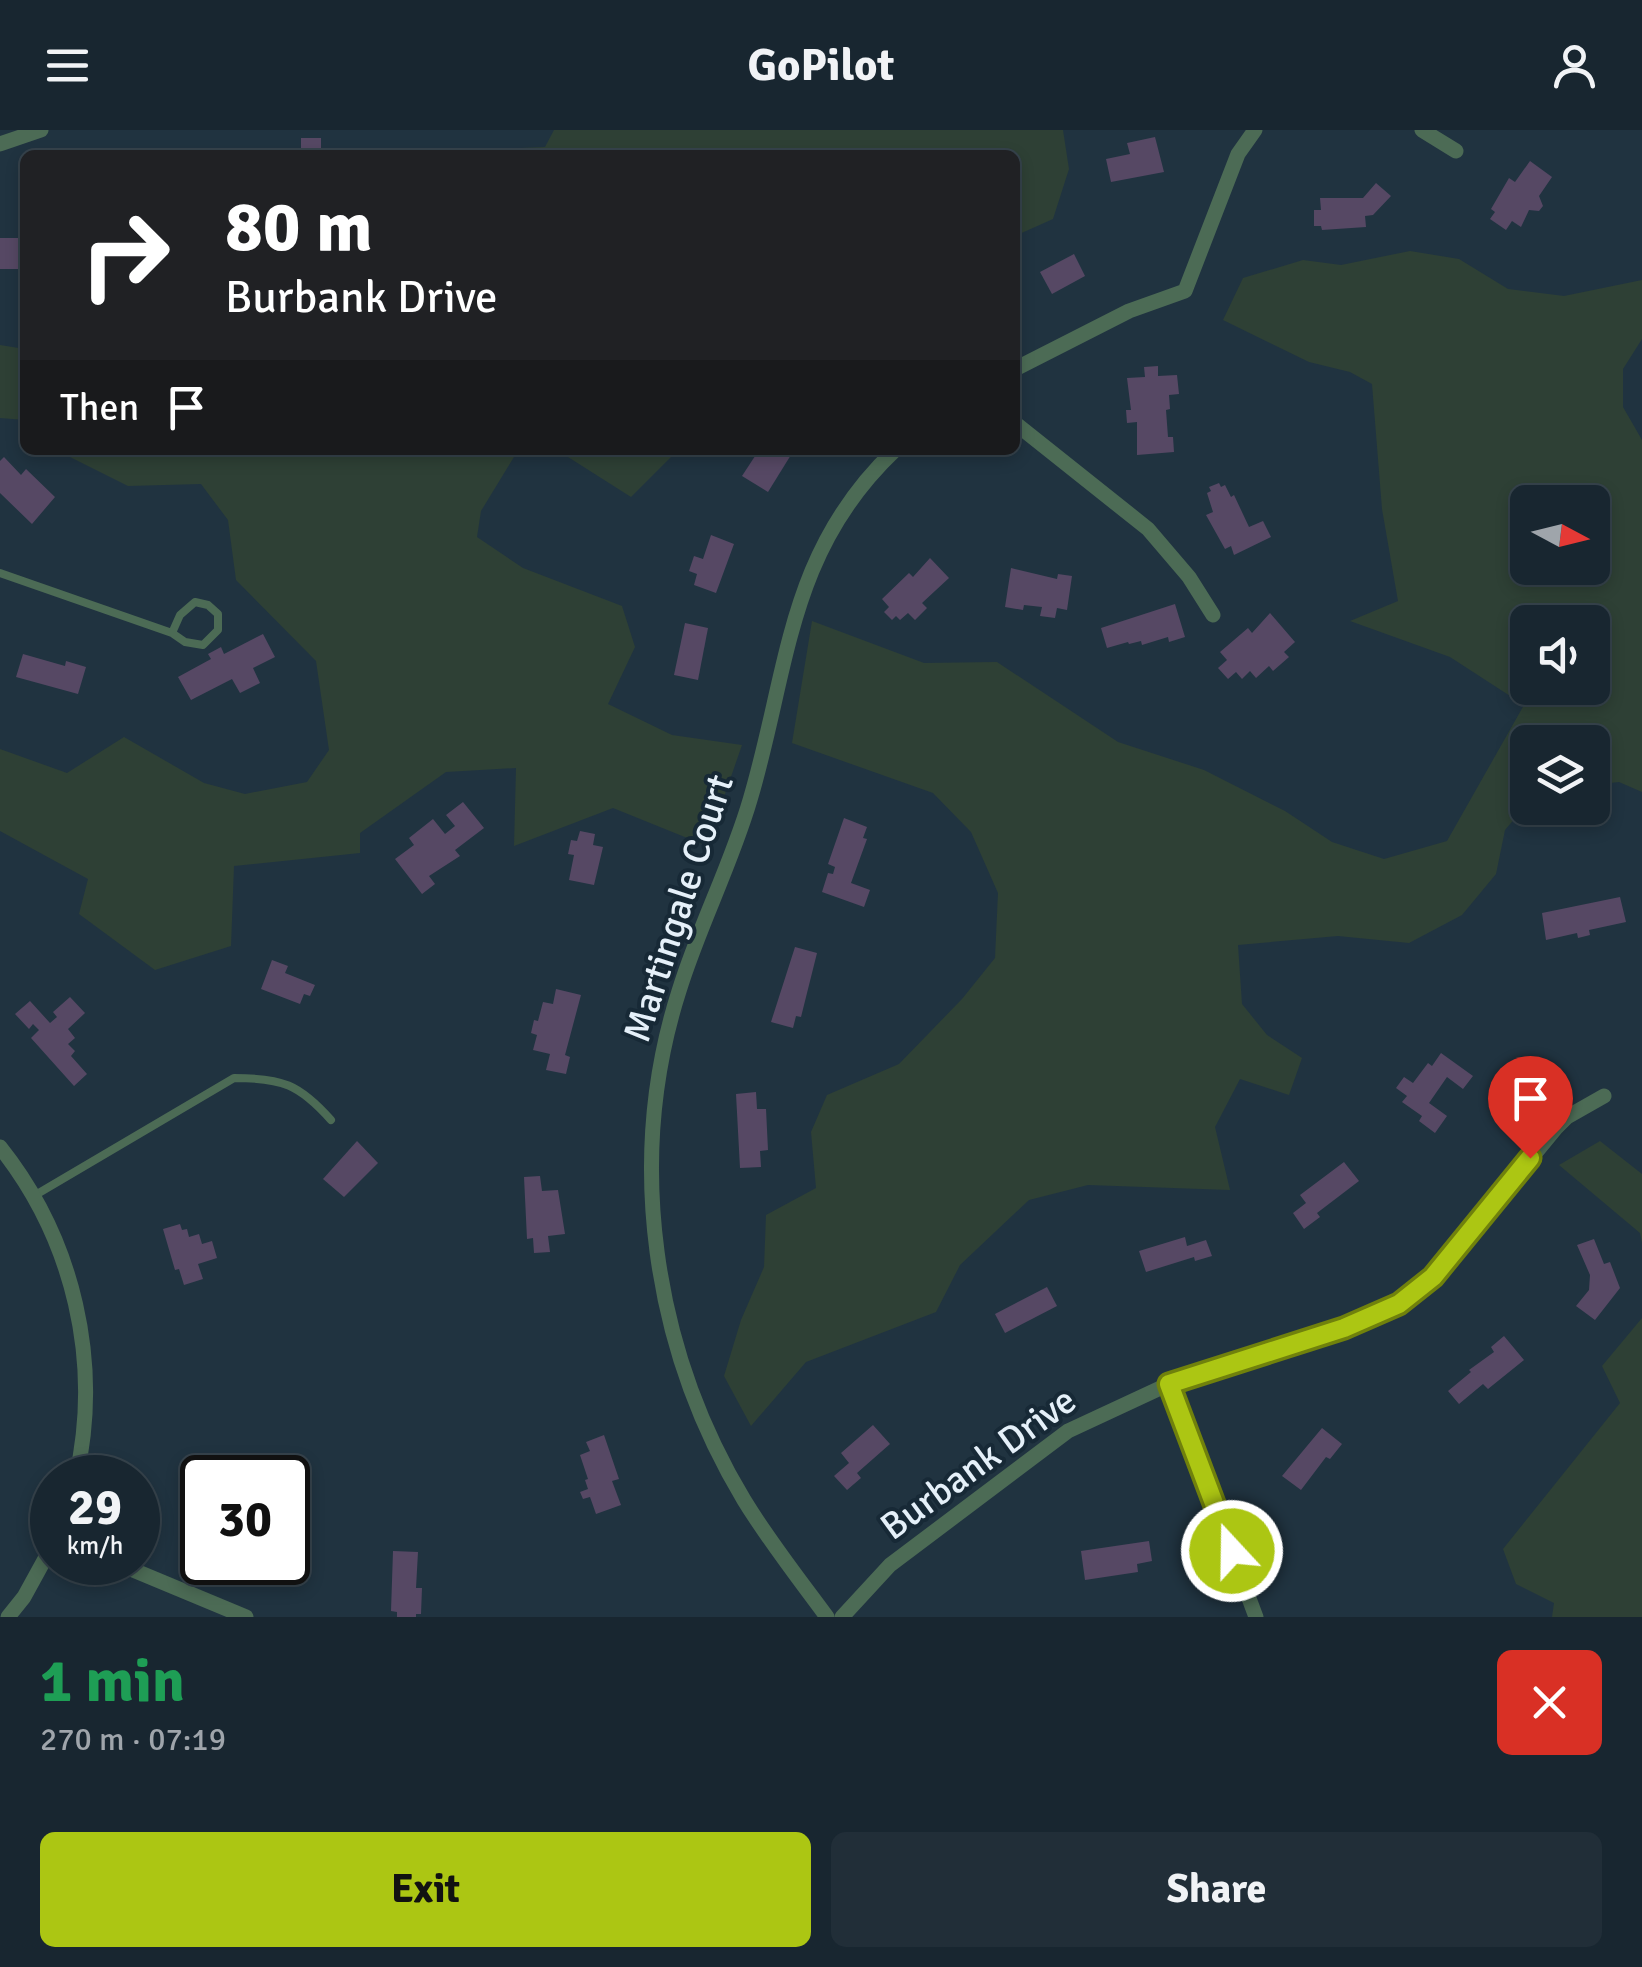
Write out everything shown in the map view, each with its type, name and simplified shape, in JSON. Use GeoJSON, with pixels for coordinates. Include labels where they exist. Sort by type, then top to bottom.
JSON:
{"type":"FeatureCollection","features":[{"type":"Feature","properties":{"kind":"street"},"geometry":{"type":"LineString","coordinates":[[0,144],[41,130]]}},
{"type":"Feature","properties":{"kind":"street"},"geometry":{"type":"LineString","coordinates":[[1020,366],[1129,311],[1185,291],[1238,154],[1255,130]]}},
{"type":"Feature","properties":{"kind":"street"},"geometry":{"type":"LineString","coordinates":[[1422,130],[1456,151]]}},
{"type":"Feature","properties":{"kind":"street"},"geometry":{"type":"LineString","coordinates":[[1020,427],[1148,529],[1189,577],[1213,615]]}},
{"type":"Feature","properties":{"kind":"street","name":"Martingale Court"},"geometry":{"type":"LineString","coordinates":[[827,1617],[742,1498],[709,1432],[682,1364],[654,1240],[651,1184],[655,1103],[678,992],[750,800],[793,617],[810,572],[837,520],[889,455]]}},
{"type":"Feature","properties":{"kind":"street","name":"Burbank Drive"},"geometry":{"type":"LineString","coordinates":[[842,1617],[890,1565],[1068,1430],[1169,1384],[1344,1328],[1399,1304],[1433,1277],[1563,1120],[1604,1096]]}},
{"type":"Feature","properties":{"kind":"street"},"geometry":{"type":"LineString","coordinates":[[0,1147],[56,1238],[80,1312],[87,1370],[81,1455]]}},
{"type":"Feature","properties":{"kind":"street"},"geometry":{"type":"LineString","coordinates":[[1169,1384],[1256,1617]]}},
{"type":"Feature","properties":{"kind":"street"},"geometry":{"type":"LineString","coordinates":[[160,1581],[246,1617]]}},
{"type":"Feature","properties":{"kind":"street"},"geometry":{"type":"LineString","coordinates":[[8,1617],[31,1585]]}},
{"type":"Feature","properties":{"kind":"lane"},"geometry":{"type":"LineString","coordinates":[[0,573],[172,633],[186,642],[203,645],[218,630],[218,614],[208,604],[195,602],[180,615],[172,633]]}},
{"type":"Feature","properties":{"kind":"lane"},"geometry":{"type":"LineString","coordinates":[[32,1198],[234,1078],[290,1084],[310,1096],[331,1120]]}},
{"type":"Feature","properties":{"kind":"green space"},"geometry":{"type":"Polygon","coordinates":[[[554,130],[1063,130],[1069,169],[1053,219],[1020,234],[1020,150],[469,150],[545,147],[554,130]]]}},
{"type":"Feature","properties":{"kind":"green space"},"geometry":{"type":"Polygon","coordinates":[[[1410,251],[1459,259],[1508,289],[1564,296],[1642,280],[1642,339],[1623,369],[1623,407],[1642,440],[1642,792],[1619,782],[1610,783],[1610,725],[1513,725],[1524,705],[1610,705],[1610,605],[1510,605],[1510,696],[1450,657],[1350,621],[1398,601],[1382,509],[1372,384],[1350,372],[1309,362],[1223,320],[1243,278],[1303,260],[1341,265],[1410,251]]]}},
{"type":"Feature","properties":{"kind":"green space"},"geometry":{"type":"Polygon","coordinates":[[[0,345],[20,348],[20,420],[0,418],[0,345]]]}},
{"type":"Feature","properties":{"kind":"green space"},"geometry":{"type":"Polygon","coordinates":[[[523,455],[514,457],[481,511],[477,537],[523,568],[622,606],[635,647],[608,704],[672,735],[742,745],[707,846],[613,808],[514,846],[516,768],[446,772],[360,833],[360,853],[234,866],[231,946],[155,970],[79,914],[88,879],[0,831],[0,749],[67,773],[124,737],[204,783],[245,794],[307,782],[329,750],[316,661],[236,580],[228,520],[201,484],[128,486],[70,457],[523,455]]]}},
{"type":"Feature","properties":{"kind":"green space"},"geometry":{"type":"Polygon","coordinates":[[[565,455],[673,455],[631,497],[565,455]]]}},
{"type":"Feature","properties":{"kind":"green space"},"geometry":{"type":"Polygon","coordinates":[[[812,621],[924,663],[997,662],[1118,742],[1204,770],[1285,811],[1332,842],[1384,859],[1447,841],[1510,730],[1510,824],[1505,830],[1496,874],[1462,915],[1409,943],[1338,936],[1238,945],[1242,1004],[1267,1035],[1302,1058],[1289,1095],[1240,1079],[1215,1127],[1230,1190],[1088,1185],[1029,1200],[960,1265],[936,1312],[806,1362],[751,1426],[724,1376],[741,1320],[764,1267],[766,1215],[816,1188],[811,1132],[827,1095],[899,1064],[962,999],[995,958],[998,893],[971,832],[933,793],[792,743],[812,621]]]}},
{"type":"Feature","properties":{"kind":"green space"},"geometry":{"type":"Polygon","coordinates":[[[1600,1141],[1642,1174],[1642,1243],[1640,1233],[1559,1165],[1600,1141]]]}},
{"type":"Feature","properties":{"kind":"green space"},"geometry":{"type":"Polygon","coordinates":[[[1642,1318],[1642,1617],[1552,1617],[1554,1603],[1516,1584],[1503,1549],[1620,1403],[1602,1366],[1642,1318]]]}},
{"type":"Feature","properties":{"kind":"building"},"geometry":{"type":"Polygon","coordinates":[[[1155,137],[1164,172],[1111,182],[1106,159],[1130,154],[1127,143],[1155,137]]]}},
{"type":"Feature","properties":{"kind":"building"},"geometry":{"type":"Polygon","coordinates":[[[301,138],[321,138],[321,149],[330,149],[330,150],[301,150],[301,138]]]}},
{"type":"Feature","properties":{"kind":"building"},"geometry":{"type":"Polygon","coordinates":[[[1530,161],[1552,177],[1539,196],[1543,206],[1539,211],[1529,210],[1521,227],[1512,221],[1506,230],[1490,219],[1495,212],[1491,209],[1509,178],[1515,182],[1530,161]]]}},
{"type":"Feature","properties":{"kind":"building"},"geometry":{"type":"Polygon","coordinates":[[[1376,183],[1391,196],[1373,215],[1365,216],[1366,227],[1322,230],[1321,226],[1314,226],[1314,210],[1321,210],[1320,198],[1363,198],[1376,183]]]}},
{"type":"Feature","properties":{"kind":"building"},"geometry":{"type":"Polygon","coordinates":[[[0,238],[20,238],[20,269],[0,269],[0,238]]]}},
{"type":"Feature","properties":{"kind":"building"},"geometry":{"type":"Polygon","coordinates":[[[1074,254],[1085,276],[1052,294],[1040,272],[1074,254]]]}},
{"type":"Feature","properties":{"kind":"building"},"geometry":{"type":"Polygon","coordinates":[[[1158,366],[1158,376],[1177,375],[1179,394],[1169,395],[1170,409],[1166,410],[1168,437],[1173,437],[1174,452],[1137,455],[1137,422],[1127,423],[1126,410],[1131,410],[1127,378],[1145,377],[1144,367],[1158,366]]]}},
{"type":"Feature","properties":{"kind":"building"},"geometry":{"type":"Polygon","coordinates":[[[756,455],[791,455],[768,492],[742,476],[756,455]]]}},
{"type":"Feature","properties":{"kind":"building"},"geometry":{"type":"Polygon","coordinates":[[[4,457],[21,475],[26,469],[55,497],[32,524],[0,493],[0,461],[4,457]]]}},
{"type":"Feature","properties":{"kind":"building"},"geometry":{"type":"Polygon","coordinates":[[[1219,483],[1221,487],[1225,485],[1231,497],[1234,495],[1249,527],[1263,521],[1271,537],[1234,555],[1231,546],[1225,549],[1206,515],[1213,512],[1209,487],[1219,483]]]}},
{"type":"Feature","properties":{"kind":"building"},"geometry":{"type":"Polygon","coordinates":[[[711,535],[734,544],[716,593],[694,585],[697,574],[689,571],[694,556],[703,559],[711,535]]]}},
{"type":"Feature","properties":{"kind":"building"},"geometry":{"type":"Polygon","coordinates":[[[930,558],[949,578],[922,603],[927,608],[915,620],[908,613],[900,620],[896,616],[892,620],[884,612],[889,607],[882,599],[909,573],[913,577],[930,558]]]}},
{"type":"Feature","properties":{"kind":"building"},"geometry":{"type":"Polygon","coordinates":[[[1011,568],[1057,579],[1058,574],[1072,576],[1067,610],[1057,608],[1055,618],[1040,616],[1042,607],[1005,607],[1011,568]]]}},
{"type":"Feature","properties":{"kind":"building"},"geometry":{"type":"Polygon","coordinates":[[[1175,604],[1185,637],[1169,642],[1168,637],[1142,645],[1141,641],[1128,642],[1107,648],[1101,628],[1175,604]]]}},
{"type":"Feature","properties":{"kind":"building"},"geometry":{"type":"Polygon","coordinates":[[[1270,613],[1295,642],[1284,652],[1289,657],[1273,671],[1269,666],[1256,678],[1250,671],[1242,679],[1236,672],[1228,679],[1218,668],[1227,660],[1220,652],[1248,628],[1252,633],[1270,613]]]}},
{"type":"Feature","properties":{"kind":"building"},"geometry":{"type":"Polygon","coordinates":[[[685,623],[708,628],[698,680],[674,675],[685,623]]]}},
{"type":"Feature","properties":{"kind":"building"},"geometry":{"type":"Polygon","coordinates":[[[263,634],[275,657],[253,668],[260,683],[240,693],[232,679],[191,700],[178,677],[211,659],[208,654],[221,647],[224,654],[263,634]]]}},
{"type":"Feature","properties":{"kind":"building"},"geometry":{"type":"Polygon","coordinates":[[[23,654],[65,666],[66,661],[86,667],[78,694],[16,677],[23,654]]]}},
{"type":"Feature","properties":{"kind":"building"},"geometry":{"type":"Polygon","coordinates":[[[463,802],[484,828],[455,850],[460,856],[429,876],[435,884],[422,894],[395,859],[414,845],[409,838],[433,819],[445,834],[455,826],[446,815],[463,802]]]}},
{"type":"Feature","properties":{"kind":"building"},"geometry":{"type":"Polygon","coordinates":[[[844,818],[867,827],[863,838],[867,839],[851,883],[870,890],[864,907],[822,892],[828,873],[833,874],[835,867],[828,864],[844,818]]]}},
{"type":"Feature","properties":{"kind":"building"},"geometry":{"type":"Polygon","coordinates":[[[580,831],[595,834],[593,845],[603,847],[594,885],[569,880],[574,855],[568,854],[571,840],[577,841],[580,831]]]}},
{"type":"Feature","properties":{"kind":"building"},"geometry":{"type":"Polygon","coordinates":[[[1620,897],[1626,922],[1589,930],[1590,935],[1578,938],[1577,933],[1546,940],[1542,913],[1620,897]]]}},
{"type":"Feature","properties":{"kind":"building"},"geometry":{"type":"Polygon","coordinates":[[[795,947],[817,953],[801,1017],[796,1016],[793,1028],[771,1022],[795,947]]]}},
{"type":"Feature","properties":{"kind":"building"},"geometry":{"type":"Polygon","coordinates":[[[272,960],[288,966],[285,973],[315,985],[310,996],[304,994],[300,1004],[261,989],[272,960]]]}},
{"type":"Feature","properties":{"kind":"building"},"geometry":{"type":"Polygon","coordinates":[[[556,989],[581,995],[565,1055],[570,1057],[566,1074],[546,1070],[550,1054],[533,1050],[537,1035],[531,1033],[543,1002],[553,1004],[556,989]]]}},
{"type":"Feature","properties":{"kind":"building"},"geometry":{"type":"Polygon","coordinates":[[[70,997],[85,1013],[68,1029],[75,1038],[68,1044],[75,1051],[71,1056],[87,1074],[74,1086],[31,1038],[39,1030],[33,1024],[29,1029],[15,1014],[30,1001],[50,1023],[57,1017],[53,1012],[70,997]]]}},
{"type":"Feature","properties":{"kind":"building"},"geometry":{"type":"Polygon","coordinates":[[[1441,1053],[1473,1076],[1463,1089],[1447,1077],[1429,1103],[1447,1116],[1435,1133],[1419,1121],[1422,1116],[1402,1102],[1407,1096],[1396,1088],[1404,1077],[1413,1083],[1441,1053]]]}},
{"type":"Feature","properties":{"kind":"building"},"geometry":{"type":"Polygon","coordinates":[[[756,1092],[757,1109],[766,1109],[768,1150],[760,1151],[761,1167],[740,1168],[736,1094],[756,1092]]]}},
{"type":"Feature","properties":{"kind":"building"},"geometry":{"type":"Polygon","coordinates":[[[357,1141],[378,1163],[344,1197],[323,1179],[357,1141]]]}},
{"type":"Feature","properties":{"kind":"building"},"geometry":{"type":"Polygon","coordinates":[[[1344,1162],[1359,1181],[1317,1213],[1320,1217],[1304,1229],[1293,1213],[1306,1203],[1300,1195],[1344,1162]]]}},
{"type":"Feature","properties":{"kind":"building"},"geometry":{"type":"Polygon","coordinates":[[[540,1176],[542,1191],[558,1190],[565,1234],[548,1236],[550,1252],[534,1253],[533,1238],[527,1239],[524,1177],[540,1176]]]}},
{"type":"Feature","properties":{"kind":"building"},"geometry":{"type":"Polygon","coordinates":[[[180,1224],[189,1237],[199,1234],[202,1244],[212,1241],[217,1258],[198,1264],[203,1279],[184,1285],[179,1269],[175,1270],[163,1229],[180,1224]]]}},
{"type":"Feature","properties":{"kind":"building"},"geometry":{"type":"Polygon","coordinates":[[[1185,1237],[1187,1246],[1206,1240],[1212,1256],[1195,1261],[1194,1257],[1146,1272],[1139,1251],[1185,1237]]]}},
{"type":"Feature","properties":{"kind":"building"},"geometry":{"type":"Polygon","coordinates":[[[1594,1239],[1604,1264],[1610,1262],[1620,1288],[1595,1320],[1576,1306],[1589,1290],[1590,1275],[1577,1245],[1594,1239]]]}},
{"type":"Feature","properties":{"kind":"building"},"geometry":{"type":"Polygon","coordinates":[[[1047,1287],[1057,1306],[1005,1333],[995,1314],[1047,1287]]]}},
{"type":"Feature","properties":{"kind":"building"},"geometry":{"type":"Polygon","coordinates":[[[1504,1336],[1524,1360],[1488,1389],[1483,1384],[1459,1404],[1448,1391],[1494,1352],[1491,1347],[1504,1336]]]}},
{"type":"Feature","properties":{"kind":"building"},"geometry":{"type":"Polygon","coordinates":[[[873,1425],[890,1444],[857,1473],[861,1478],[847,1490],[834,1476],[849,1463],[841,1453],[873,1425]]]}},
{"type":"Feature","properties":{"kind":"building"},"geometry":{"type":"Polygon","coordinates":[[[1322,1428],[1342,1444],[1330,1459],[1326,1457],[1301,1490],[1282,1476],[1322,1428]]]}},
{"type":"Feature","properties":{"kind":"building"},"geometry":{"type":"Polygon","coordinates":[[[604,1435],[619,1479],[612,1481],[621,1505],[596,1514],[590,1497],[583,1499],[580,1492],[588,1489],[588,1479],[580,1455],[590,1451],[586,1442],[604,1435]]]}},
{"type":"Feature","properties":{"kind":"building"},"geometry":{"type":"Polygon","coordinates":[[[1149,1541],[1152,1561],[1137,1564],[1138,1572],[1085,1580],[1081,1551],[1149,1541]]]}},
{"type":"Feature","properties":{"kind":"building"},"geometry":{"type":"Polygon","coordinates":[[[393,1551],[418,1552],[416,1588],[422,1588],[421,1614],[416,1617],[397,1617],[397,1612],[391,1611],[393,1551]]]}},
{"type":"Feature","properties":{"kind":"route"},"geometry":{"type":"LineString","coordinates":[[1232,1551],[1169,1384],[1344,1328],[1399,1304],[1433,1277],[1530,1158]]}}]}
